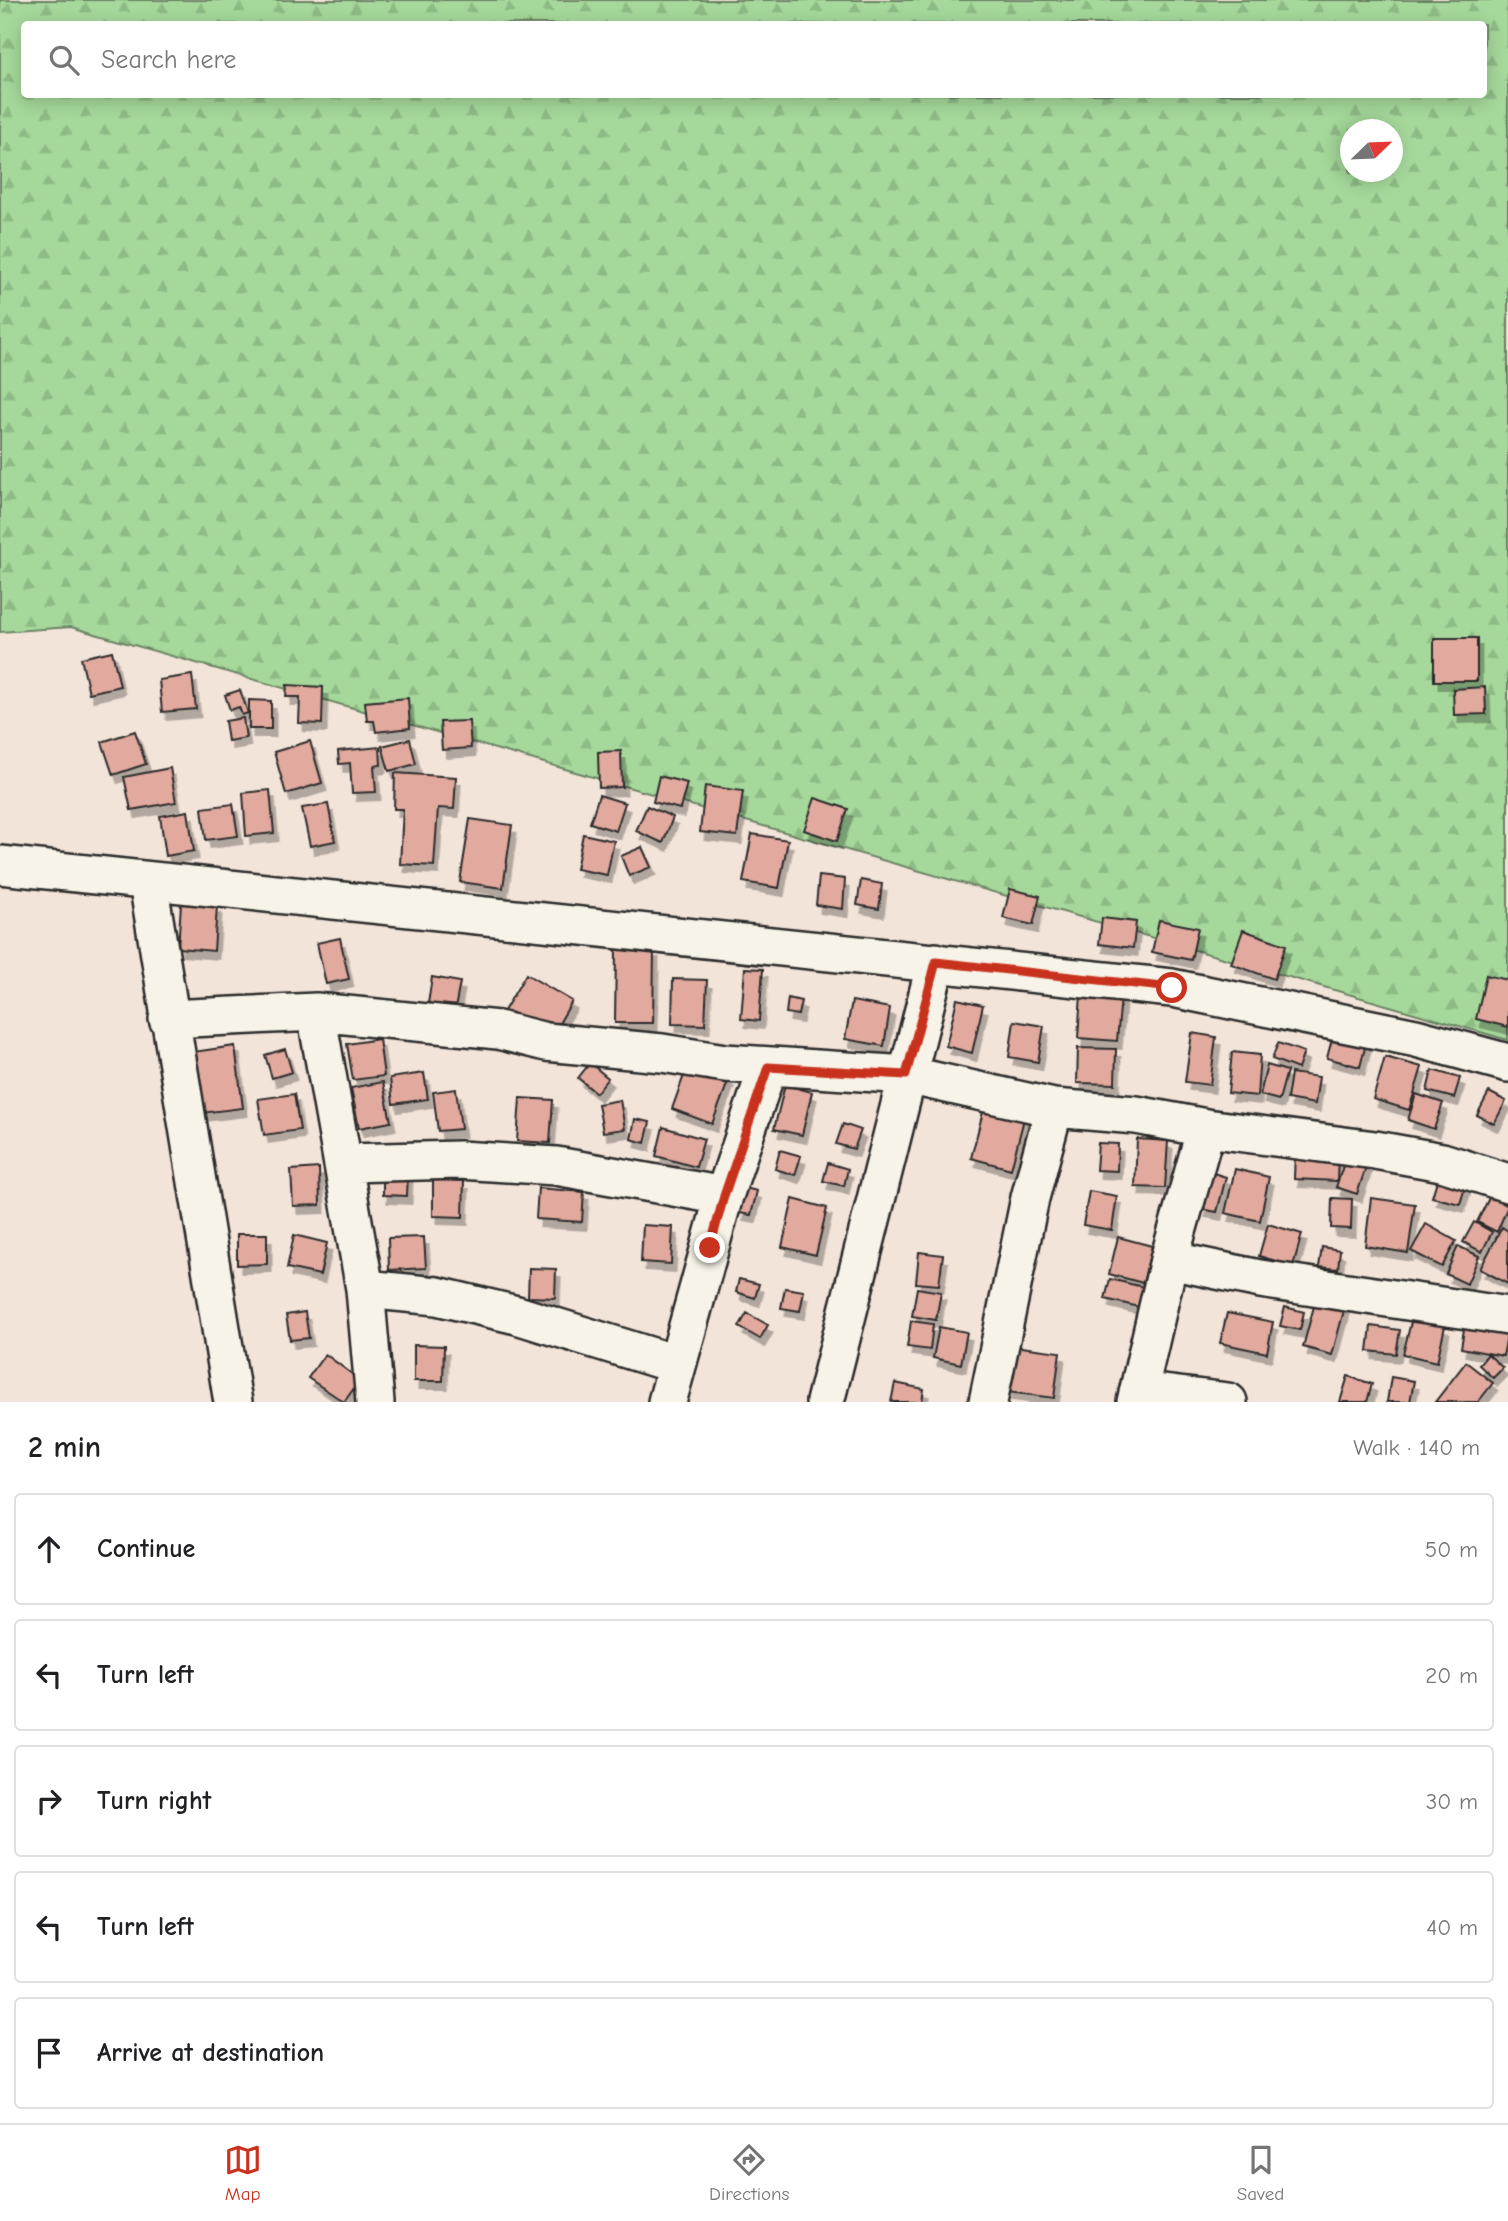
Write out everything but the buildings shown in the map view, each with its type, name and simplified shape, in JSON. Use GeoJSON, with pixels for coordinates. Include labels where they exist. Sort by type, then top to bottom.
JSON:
{"type":"FeatureCollection","features":[{"type":"Feature","properties":{"kind":"street"},"geometry":{"type":"LineString","coordinates":[[0,866],[1172,988],[1416,1038],[1508,1063]]}},
{"type":"Feature","properties":{"kind":"street"},"geometry":{"type":"LineString","coordinates":[[148,882],[233,1402]]}},
{"type":"Feature","properties":{"kind":"street"},"geometry":{"type":"LineString","coordinates":[[825,1402],[936,962]]}},
{"type":"Feature","properties":{"kind":"street"},"geometry":{"type":"LineString","coordinates":[[169,1018],[316,1012],[498,1030],[545,1042],[768,1067],[906,1075],[1054,1108],[1136,1115],[1206,1128],[1375,1150],[1442,1162],[1508,1183]]}},
{"type":"Feature","properties":{"kind":"street"},"geometry":{"type":"LineString","coordinates":[[316,1012],[346,1163],[365,1289],[375,1402]]}},
{"type":"Feature","properties":{"kind":"street"},"geometry":{"type":"LineString","coordinates":[[667,1402],[724,1196],[768,1067]]}},
{"type":"Feature","properties":{"kind":"street"},"geometry":{"type":"LineString","coordinates":[[988,1402],[1030,1198],[1054,1108]]}},
{"type":"Feature","properties":{"kind":"street"},"geometry":{"type":"LineString","coordinates":[[1206,1128],[1169,1260],[1137,1396],[1228,1402]]}},
{"type":"Feature","properties":{"kind":"street"},"geometry":{"type":"LineString","coordinates":[[346,1163],[459,1160],[556,1166],[724,1196]]}},
{"type":"Feature","properties":{"kind":"street"},"geometry":{"type":"LineString","coordinates":[[1169,1260],[1273,1282],[1508,1316]]}},
{"type":"Feature","properties":{"kind":"street"},"geometry":{"type":"LineString","coordinates":[[365,1289],[437,1296],[566,1330],[676,1364]]}},
{"type":"Feature","properties":{"kind":"green space"},"geometry":{"type":"Polygon","coordinates":[[[0,0],[1508,0],[1508,1040],[71,627],[0,632],[0,0]]]}},
{"type":"Feature","properties":{"kind":"route"},"geometry":{"type":"LineString","coordinates":[[710,1248],[724,1196],[768,1067],[906,1075],[936,962],[1172,988]]}}]}
